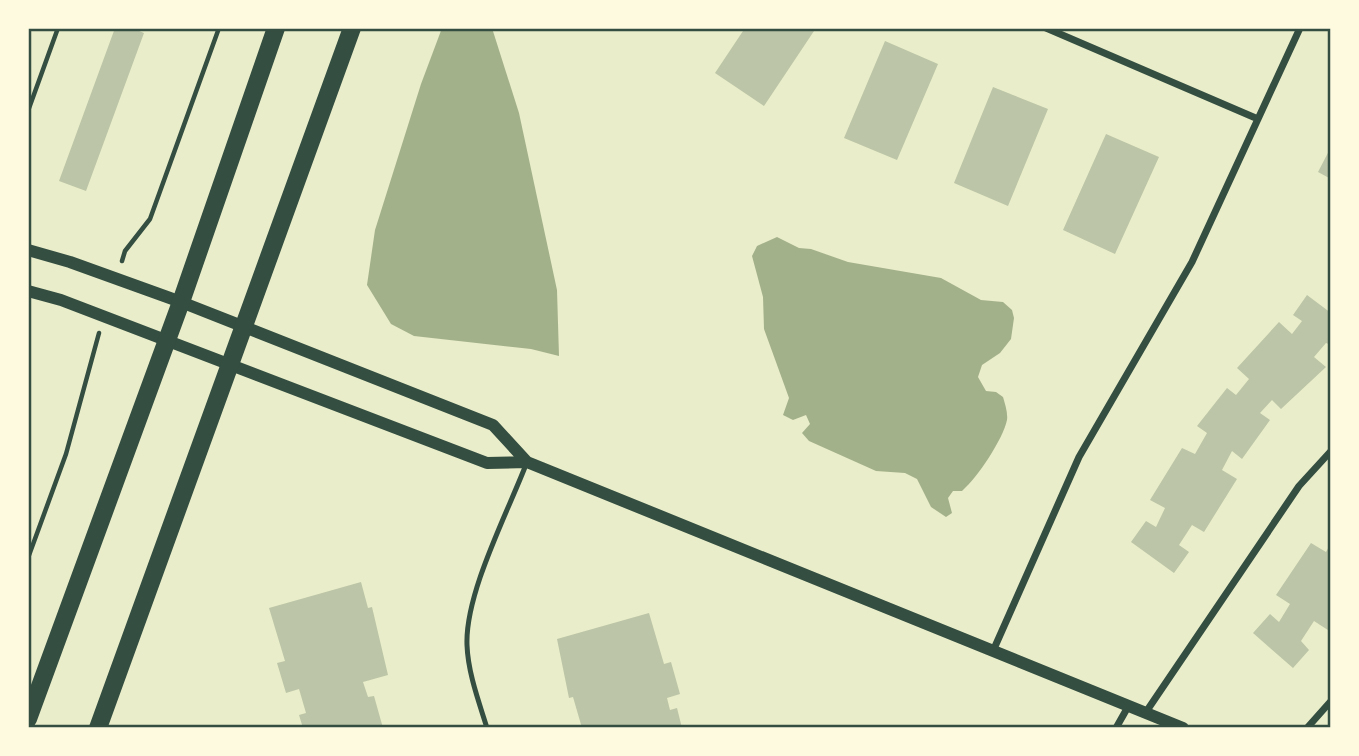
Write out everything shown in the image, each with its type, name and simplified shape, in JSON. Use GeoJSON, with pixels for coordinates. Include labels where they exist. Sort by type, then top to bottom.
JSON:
{"type":"FeatureCollection","features":[{"type":"Feature","properties":{"kind":"main road"},"geometry":{"type":"LineString","coordinates":[[28,719],[181,302],[276,28]]}},
{"type":"Feature","properties":{"kind":"main road"},"geometry":{"type":"LineString","coordinates":[[98,728],[352,28]]}},
{"type":"Feature","properties":{"kind":"street"},"geometry":{"type":"LineString","coordinates":[[1046,28],[1258,119]]}},
{"type":"Feature","properties":{"kind":"street"},"geometry":{"type":"LineString","coordinates":[[993,650],[1079,457],[1192,262],[1300,28]]}},
{"type":"Feature","properties":{"kind":"street"},"geometry":{"type":"LineString","coordinates":[[28,250],[70,262],[181,302],[493,425],[527,462]]}},
{"type":"Feature","properties":{"kind":"street"},"geometry":{"type":"LineString","coordinates":[[28,291],[61,300],[487,463],[527,462],[1182,728]]}},
{"type":"Feature","properties":{"kind":"street"},"geometry":{"type":"LineString","coordinates":[[1146,712],[1299,486],[1331,451]]}},
{"type":"Feature","properties":{"kind":"street"},"geometry":{"type":"LineString","coordinates":[[1307,728],[1331,701]]}},
{"type":"Feature","properties":{"kind":"street"},"geometry":{"type":"LineString","coordinates":[[1116,728],[1129,705]]}},
{"type":"Feature","properties":{"kind":"lane"},"geometry":{"type":"LineString","coordinates":[[487,728],[474,686],[467,644],[472,602],[527,462]]}},
{"type":"Feature","properties":{"kind":"path"},"geometry":{"type":"LineString","coordinates":[[28,111],[58,28]]}},
{"type":"Feature","properties":{"kind":"shaded area"},"geometry":{"type":"Polygon","coordinates":[[[442,28],[492,28],[519,113],[557,290],[559,356],[531,349],[414,336],[391,324],[367,285],[375,230],[421,84],[442,28]]]}},
{"type":"Feature","properties":{"kind":"shaded area"},"geometry":{"type":"Polygon","coordinates":[[[777,237],[799,248],[811,249],[848,262],[941,278],[981,300],[1003,302],[1012,310],[1014,318],[1011,339],[1000,353],[982,365],[978,377],[986,391],[996,392],[1003,397],[1007,414],[1005,428],[975,477],[962,491],[953,491],[948,498],[952,513],[946,517],[931,507],[917,479],[905,473],[876,471],[809,441],[802,433],[810,424],[806,415],[793,420],[783,415],[789,398],[764,329],[763,297],[752,256],[757,246],[777,237]]]}},
{"type":"Feature","properties":{"kind":"building"},"geometry":{"type":"Polygon","coordinates":[[[115,28],[132,28],[144,33],[86,191],[59,181],[115,28]]]}},
{"type":"Feature","properties":{"kind":"building"},"geometry":{"type":"Polygon","coordinates":[[[745,28],[816,28],[764,106],[715,73],[745,28]]]}},
{"type":"Feature","properties":{"kind":"building"},"geometry":{"type":"Polygon","coordinates":[[[885,41],[938,64],[897,160],[844,138],[885,41]]]}},
{"type":"Feature","properties":{"kind":"building"},"geometry":{"type":"Polygon","coordinates":[[[993,87],[1048,109],[1008,206],[954,183],[993,87]]]}},
{"type":"Feature","properties":{"kind":"building"},"geometry":{"type":"Polygon","coordinates":[[[1106,134],[1159,157],[1115,254],[1063,230],[1106,134]]]}},
{"type":"Feature","properties":{"kind":"building"},"geometry":{"type":"Polygon","coordinates":[[[1331,147],[1331,179],[1318,172],[1331,147]]]}},
{"type":"Feature","properties":{"kind":"building"},"geometry":{"type":"Polygon","coordinates":[[[1307,295],[1331,313],[1331,345],[1326,343],[1314,357],[1326,367],[1281,409],[1272,400],[1260,413],[1270,420],[1242,459],[1232,451],[1222,470],[1237,479],[1204,532],[1192,525],[1179,545],[1189,552],[1174,573],[1131,542],[1146,521],[1156,527],[1165,508],[1150,500],[1182,448],[1195,454],[1207,433],[1197,426],[1227,388],[1236,395],[1249,379],[1237,368],[1279,322],[1292,334],[1302,321],[1293,315],[1307,295]]]}},
{"type":"Feature","properties":{"kind":"building"},"geometry":{"type":"Polygon","coordinates":[[[1311,543],[1326,552],[1331,543],[1331,632],[1314,621],[1301,641],[1309,650],[1293,668],[1253,633],[1270,614],[1279,622],[1290,604],[1276,595],[1311,543]]]}},
{"type":"Feature","properties":{"kind":"building"},"geometry":{"type":"Polygon","coordinates":[[[361,582],[368,608],[372,607],[388,675],[363,682],[368,697],[374,696],[383,728],[303,728],[299,715],[306,713],[299,689],[286,693],[277,663],[285,661],[269,608],[361,582]]]}},
{"type":"Feature","properties":{"kind":"building"},"geometry":{"type":"Polygon","coordinates":[[[649,613],[664,664],[671,662],[680,694],[667,698],[670,710],[677,708],[682,728],[582,728],[573,697],[569,698],[557,639],[649,613]]]}}]}
